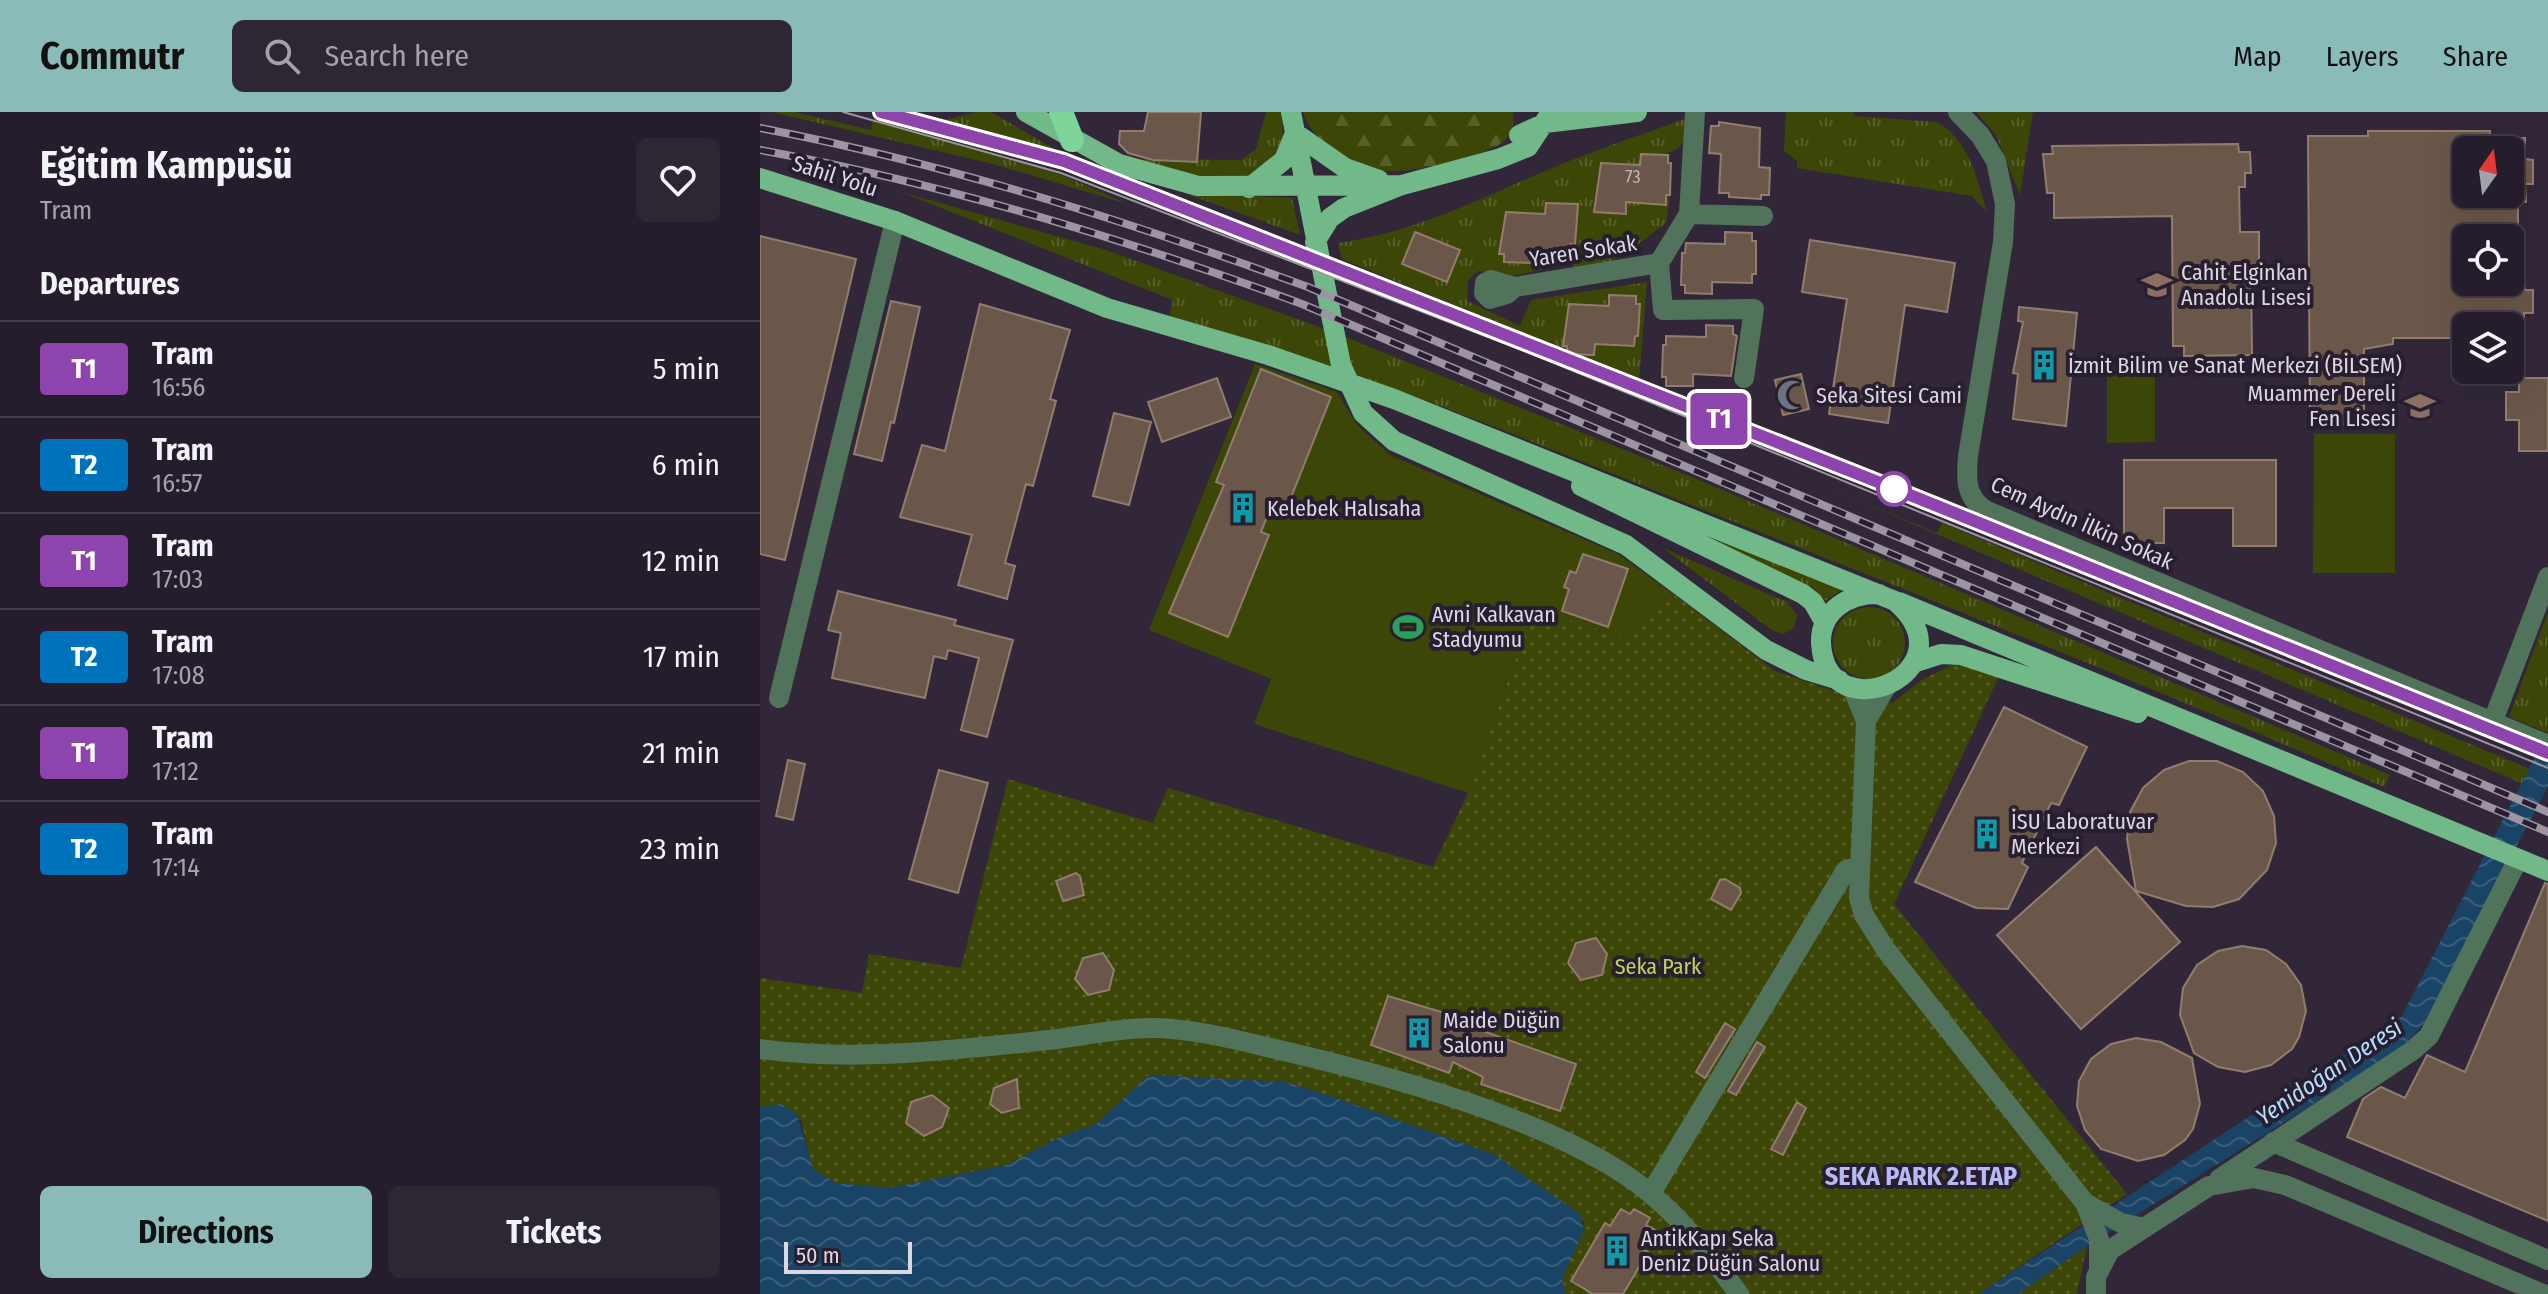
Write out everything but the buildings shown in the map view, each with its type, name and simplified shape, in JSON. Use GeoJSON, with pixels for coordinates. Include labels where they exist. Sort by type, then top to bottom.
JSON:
{"type":"FeatureCollection","features":[{"type":"Feature","properties":{"kind":"highway"},"geometry":{"type":"LineString","coordinates":[[1061,112],[1072,140]]}},
{"type":"Feature","properties":{"kind":"main road"},"geometry":{"type":"LineString","coordinates":[[1026,112],[1119,164],[1198,186],[1402,185]]}},
{"type":"Feature","properties":{"kind":"main road"},"geometry":{"type":"LineString","coordinates":[[1519,135],[1525,112]]}},
{"type":"Feature","properties":{"kind":"main road"},"geometry":{"type":"LineString","coordinates":[[1498,159],[1519,135],[1548,117],[1637,112]]}},
{"type":"Feature","properties":{"kind":"main road"},"geometry":{"type":"LineString","coordinates":[[1315,242],[1330,218],[1344,208],[1402,185],[1498,159],[1528,147],[1548,117]]}},
{"type":"Feature","properties":{"kind":"main road"},"geometry":{"type":"LineString","coordinates":[[1249,188],[1284,160],[1293,122]]}},
{"type":"Feature","properties":{"kind":"main road"},"geometry":{"type":"LineString","coordinates":[[1293,122],[1345,168],[1402,185]]}},
{"type":"Feature","properties":{"kind":"main road"},"geometry":{"type":"LineString","coordinates":[[1293,122],[1341,365],[1355,402],[1372,424],[1406,448],[1609,536],[1668,573],[1766,650],[1806,670],[1867,690],[1886,687],[1907,672],[1913,663],[1918,643],[1916,627],[1908,612],[1887,598],[1863,594],[1847,599],[1834,609],[1823,629],[1799,650],[1766,650]]}},
{"type":"Feature","properties":{"kind":"main road","name":"Sahil Yolu"},"geometry":{"type":"LineString","coordinates":[[760,178],[895,221],[1061,291],[1268,355],[1394,399],[1496,442]]}},
{"type":"Feature","properties":{"kind":"main road"},"geometry":{"type":"LineString","coordinates":[[1496,442],[1701,520],[2548,871]]}},
{"type":"Feature","properties":{"kind":"main road"},"geometry":{"type":"LineString","coordinates":[[1496,442],[1691,543],[1803,594],[1813,602],[1823,629],[1823,655],[1846,684]]}},
{"type":"Feature","properties":{"kind":"main road"},"geometry":{"type":"LineString","coordinates":[[1913,663],[1941,654],[1961,655],[2156,719],[2238,742]]}},
{"type":"Feature","properties":{"kind":"street","name":"Yaren Sokak"},"geometry":{"type":"LineString","coordinates":[[1695,112],[1689,214],[1659,263],[1663,310],[1754,309],[1744,378]]}},
{"type":"Feature","properties":{"kind":"street","name":"Cem Aydın İlkin Sokak"},"geometry":{"type":"LineString","coordinates":[[1958,112],[1980,135],[1996,161],[2005,204],[2003,242],[1966,477],[1972,500],[1987,511],[2541,742]]}},
{"type":"Feature","properties":{"kind":"street"},"geometry":{"type":"LineString","coordinates":[[1689,214],[1763,216]]}},
{"type":"Feature","properties":{"kind":"street"},"geometry":{"type":"LineString","coordinates":[[779,698],[895,221]]}},
{"type":"Feature","properties":{"kind":"street","name":"Yaren Sokak"},"geometry":{"type":"LineString","coordinates":[[1515,287],[1659,263]]}},
{"type":"Feature","properties":{"kind":"street"},"geometry":{"type":"LineString","coordinates":[[2493,721],[2548,577]]}},
{"type":"Feature","properties":{"kind":"street"},"geometry":{"type":"LineString","coordinates":[[1846,684],[1866,721]]}},
{"type":"Feature","properties":{"kind":"street"},"geometry":{"type":"LineString","coordinates":[[1886,687],[1866,721],[1859,898],[1871,929],[2101,1220],[2096,1294]]}},
{"type":"Feature","properties":{"kind":"street"},"geometry":{"type":"LineString","coordinates":[[2099,1269],[2110,1250],[2412,1051],[2429,1036],[2514,858]]}},
{"type":"Feature","properties":{"kind":"street"},"geometry":{"type":"LineString","coordinates":[[1651,1193],[1846,870],[1860,866]]}},
{"type":"Feature","properties":{"kind":"street"},"geometry":{"type":"LineString","coordinates":[[760,1049],[825,1054],[915,1052],[1136,1029],[1190,1033],[1354,1068],[1480,1108],[1588,1154],[1651,1193],[1675,1215],[1739,1294]]}},
{"type":"Feature","properties":{"kind":"street"},"geometry":{"type":"LineString","coordinates":[[2273,1142],[2548,1260]]}},
{"type":"Feature","properties":{"kind":"street"},"geometry":{"type":"LineString","coordinates":[[2209,1186],[2246,1178],[2272,1180],[2543,1294]]}},
{"type":"Feature","properties":{"kind":"street"},"geometry":{"type":"LineString","coordinates":[[2101,1220],[2145,1228]]}},
{"type":"Feature","properties":{"kind":"green space"},"geometry":{"type":"Polygon","coordinates":[[[772,112],[794,112],[871,130],[873,120],[1062,175],[1128,204],[993,164],[772,112]]]}},
{"type":"Feature","properties":{"kind":"green space"},"geometry":{"type":"Polygon","coordinates":[[[977,112],[991,112],[1058,151],[1057,154],[932,123],[977,112]]]}},
{"type":"Feature","properties":{"kind":"green space"},"geometry":{"type":"Polygon","coordinates":[[[1266,112],[1282,112],[1283,145],[1257,178],[1214,180],[1142,166],[1142,159],[1241,160],[1256,149],[1266,112]]]}},
{"type":"Feature","properties":{"kind":"green space"},"geometry":{"type":"Polygon","coordinates":[[[1303,112],[1513,112],[1513,122],[1504,141],[1477,155],[1427,167],[1385,171],[1361,165],[1336,152],[1315,134],[1303,112]]]}},
{"type":"Feature","properties":{"kind":"green space"},"geometry":{"type":"Polygon","coordinates":[[[1786,112],[1854,112],[1854,116],[1936,122],[1947,129],[1964,149],[1987,212],[1972,196],[1797,168],[1797,161],[1784,151],[1786,112]]]}},
{"type":"Feature","properties":{"kind":"green space"},"geometry":{"type":"Polygon","coordinates":[[[1976,112],[2033,112],[2020,195],[1996,135],[1976,112]]]}},
{"type":"Feature","properties":{"kind":"green space"},"geometry":{"type":"Polygon","coordinates":[[[1685,119],[1684,139],[1675,150],[1641,154],[1640,169],[1601,163],[1596,182],[1600,183],[1599,195],[1595,196],[1594,204],[1599,205],[1599,213],[1625,214],[1627,199],[1665,205],[1666,195],[1670,195],[1666,223],[1612,260],[1573,269],[1572,204],[1546,203],[1545,218],[1506,212],[1501,231],[1505,231],[1504,245],[1500,245],[1499,253],[1504,254],[1504,262],[1530,263],[1531,248],[1543,252],[1544,269],[1513,276],[1478,271],[1468,280],[1467,301],[1520,326],[1531,300],[1647,282],[1639,382],[1342,259],[1338,243],[1421,223],[1568,161],[1685,119]]]}},
{"type":"Feature","properties":{"kind":"green space"},"geometry":{"type":"Polygon","coordinates":[[[901,192],[1106,250],[1333,332],[1694,478],[2390,775],[2384,787],[2045,646],[1505,431],[1305,358],[1169,316],[1173,300],[901,192]]]}},
{"type":"Feature","properties":{"kind":"green space"},"geometry":{"type":"Polygon","coordinates":[[[1184,193],[1292,198],[1300,235],[1184,193]]]}},
{"type":"Feature","properties":{"kind":"green space"},"geometry":{"type":"Polygon","coordinates":[[[1255,364],[1337,392],[1357,425],[1390,455],[1618,554],[1672,593],[1626,639],[1534,607],[1468,793],[1254,724],[1271,679],[1149,630],[1255,364]]]}},
{"type":"Feature","properties":{"kind":"green space"},"geometry":{"type":"Polygon","coordinates":[[[2107,367],[2155,367],[2155,442],[2107,443],[2107,367]]]}},
{"type":"Feature","properties":{"kind":"green space"},"geometry":{"type":"Polygon","coordinates":[[[2314,434],[2395,434],[2395,573],[2313,573],[2314,434]]]}},
{"type":"Feature","properties":{"kind":"green space"},"geometry":{"type":"Polygon","coordinates":[[[1824,486],[1937,533],[1942,523],[2530,769],[2523,784],[1824,486]]]}},
{"type":"Feature","properties":{"kind":"green space"},"geometry":{"type":"Polygon","coordinates":[[[1680,524],[1843,589],[1825,601],[1812,587],[1678,527],[1680,524]]]}},
{"type":"Feature","properties":{"kind":"green space"},"geometry":{"type":"Polygon","coordinates":[[[1663,548],[1787,602],[1797,615],[1794,628],[1783,634],[1773,631],[1663,548]]]}},
{"type":"Feature","properties":{"kind":"green space","name":"Seka Park"},"geometry":{"type":"Polygon","coordinates":[[[1672,593],[1775,671],[1834,691],[1892,703],[1923,679],[1958,662],[1999,676],[1894,904],[2127,1194],[1979,1294],[1566,1294],[1563,1276],[1584,1222],[1495,1155],[1285,1082],[1149,1075],[1096,1124],[1060,1137],[1007,1165],[889,1188],[836,1183],[812,1169],[801,1120],[760,1107],[760,978],[862,993],[869,954],[961,968],[1008,779],[1153,823],[1168,788],[1433,867],[1468,793],[1534,607],[1626,639],[1672,593]]]}},
{"type":"Feature","properties":{"kind":"green space"},"geometry":{"type":"Polygon","coordinates":[[[1876,607],[1895,617],[1903,629],[1903,657],[1895,669],[1883,677],[1862,679],[1843,669],[1835,657],[1833,636],[1843,617],[1855,609],[1876,607]]]}},
{"type":"Feature","properties":{"kind":"green space"},"geometry":{"type":"Polygon","coordinates":[[[2548,612],[2548,733],[2509,717],[2548,612]]]}},
{"type":"Feature","properties":{"kind":"green space"},"geometry":{"type":"Polygon","coordinates":[[[2087,1246],[2077,1294],[2018,1294],[2087,1246]]]}},
{"type":"Feature","properties":{"kind":"water","name":"Yenidoğan Deresi"},"geometry":{"type":"Polygon","coordinates":[[[2548,732],[2548,786],[2424,1023],[2402,1048],[2087,1246],[2018,1294],[1979,1294],[2402,1016],[2548,732]]]}},
{"type":"Feature","properties":{"kind":"water"},"geometry":{"type":"Polygon","coordinates":[[[1149,1075],[1285,1082],[1495,1155],[1580,1214],[1584,1230],[1562,1279],[1566,1294],[760,1294],[760,1107],[781,1104],[797,1114],[813,1169],[836,1183],[889,1188],[1007,1165],[1060,1137],[1096,1124],[1149,1075]]]}},
{"type":"Feature","properties":{"kind":"tram line"},"geometry":{"type":"LineString","coordinates":[[843,112],[1061,173],[1527,352],[2548,768]]}},
{"type":"Feature","properties":{"kind":"tram line","name":"T1"},"geometry":{"type":"LineString","coordinates":[[881,112],[1064,161],[1868,478],[2548,753]]}},
{"type":"Feature","properties":{"kind":"tram line"},"geometry":{"type":"LineString","coordinates":[[993,141],[1064,161],[1115,181]]}},
{"type":"Feature","properties":{"kind":"tram line"},"geometry":{"type":"LineString","coordinates":[[1959,515],[2548,753]]}},
{"type":"Feature","properties":{"kind":"railway"},"geometry":{"type":"LineString","coordinates":[[760,128],[900,159],[1037,196],[1173,239],[1308,287],[2548,812]]}},
{"type":"Feature","properties":{"kind":"railway"},"geometry":{"type":"LineString","coordinates":[[760,150],[898,179],[1034,215],[1169,257],[1302,304],[2548,832]]}},
{"type":"Feature","properties":{"kind":"place","name":"Cahit Elginkan Anadolu Lisesi"},"geometry":{"type":"Point","coordinates":[2157,285]}},
{"type":"Feature","properties":{"kind":"place","name":"İzmit Bilim ve Sanat Merkezi (BİLSEM)"},"geometry":{"type":"Point","coordinates":[2044,365]}},
{"type":"Feature","properties":{"kind":"place","name":"Seka Sitesi Cami"},"geometry":{"type":"Point","coordinates":[1792,395]}},
{"type":"Feature","properties":{"kind":"place","name":"Muammer Dereli Fen Lisesi"},"geometry":{"type":"Point","coordinates":[2420,406]}},
{"type":"Feature","properties":{"kind":"place","name":"Kelebek Halısaha"},"geometry":{"type":"Point","coordinates":[1243,508]}},
{"type":"Feature","properties":{"kind":"place","name":"Avni Kalkavan Stadyumu"},"geometry":{"type":"Point","coordinates":[1408,627]}},
{"type":"Feature","properties":{"kind":"place","name":"İSU Laboratuvar Merkezi"},"geometry":{"type":"Point","coordinates":[1987,834]}},
{"type":"Feature","properties":{"kind":"place","name":"Maide Düğün Salonu"},"geometry":{"type":"Point","coordinates":[1419,1033]}},
{"type":"Feature","properties":{"kind":"place","name":"AntikKapı Seka Deniz Düğün Salonu"},"geometry":{"type":"Point","coordinates":[1617,1251]}},
{"type":"Feature","properties":{"kind":"district","name":"SEKA PARK 2.ETAP"},"geometry":{"type":"Point","coordinates":[1921,1176]}}]}
